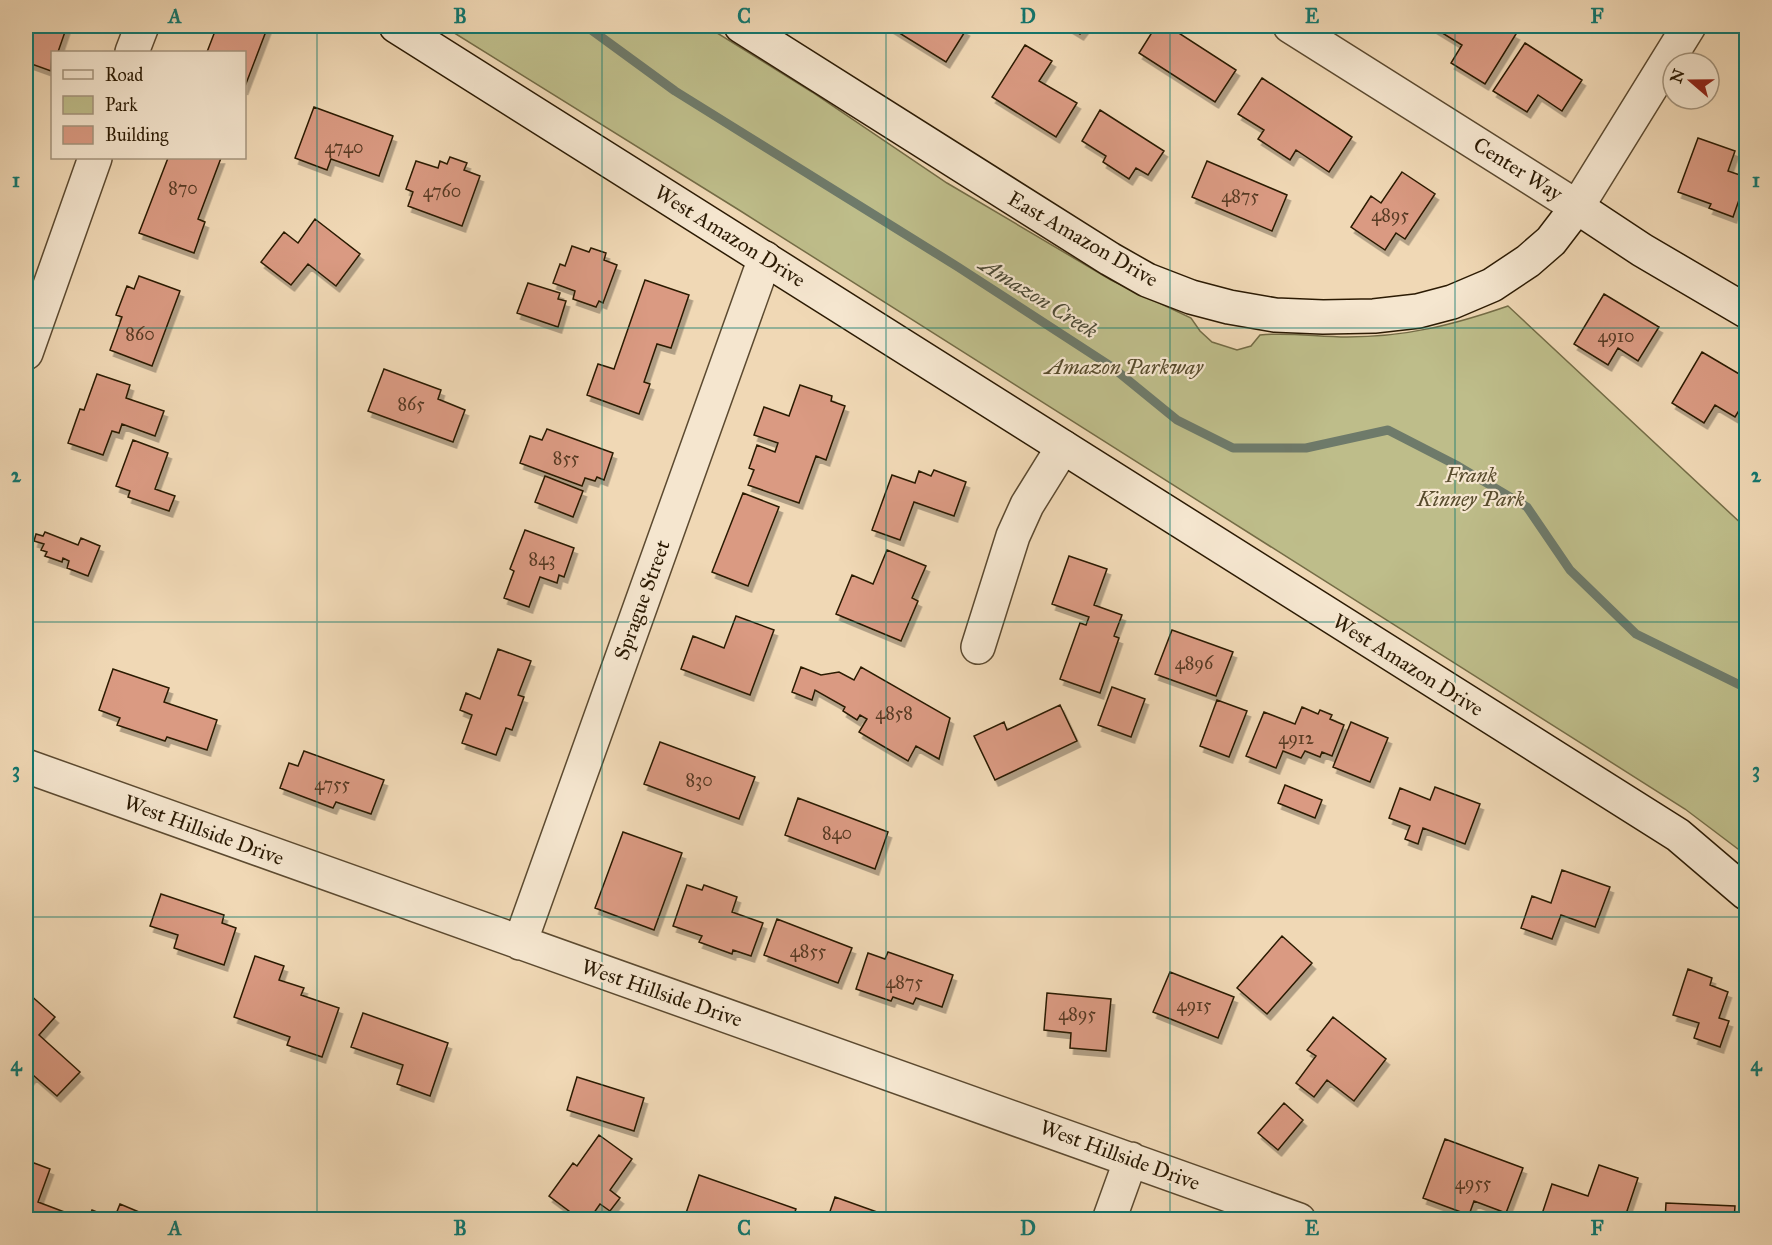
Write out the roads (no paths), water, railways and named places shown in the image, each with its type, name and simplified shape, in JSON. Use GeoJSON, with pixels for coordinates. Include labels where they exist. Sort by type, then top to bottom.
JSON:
{"type":"FeatureCollection","features":[{"type":"Feature","properties":{"kind":"street"},"geometry":{"type":"LineString","coordinates":[[132,51],[142,26]]}},
{"type":"Feature","properties":{"kind":"street","name":"West Amazon Drive"},"geometry":{"type":"LineString","coordinates":[[396,26],[1678,835],[1746,893]]}},
{"type":"Feature","properties":{"kind":"street","name":"East Amazon Drive"},"geometry":{"type":"LineString","coordinates":[[741,26],[1066,232],[1147,280],[1191,297],[1228,307],[1275,315],[1333,317],[1374,316],[1418,311],[1452,302],[1492,285],[1528,261],[1551,241],[1577,207],[1689,26]]}},
{"type":"Feature","properties":{"kind":"street","name":"Center Way"},"geometry":{"type":"LineString","coordinates":[[1290,26],[1642,250],[1746,311]]}},
{"type":"Feature","properties":{"kind":"street"},"geometry":{"type":"LineString","coordinates":[[26,353],[95,159]]}},
{"type":"Feature","properties":{"kind":"street","name":"Sprague Street"},"geometry":{"type":"LineString","coordinates":[[520,943],[765,258]]}},
{"type":"Feature","properties":{"kind":"street"},"geometry":{"type":"LineString","coordinates":[[978,646],[1013,536],[1027,505],[1063,447]]}},
{"type":"Feature","properties":{"kind":"street","name":"West Hillside Drive"},"geometry":{"type":"LineString","coordinates":[[26,766],[1299,1220]]}},
{"type":"Feature","properties":{"kind":"street"},"geometry":{"type":"LineString","coordinates":[[1109,1220],[1131,1159]]}},
{"type":"Feature","properties":{"kind":"waterway","name":"Amazon Creek"},"geometry":{"type":"LineString","coordinates":[[586,26],[675,91],[958,267],[1112,367],[1177,420],[1233,448],[1306,448],[1388,430],[1458,466],[1527,507],[1570,570],[1636,634],[1746,688]]}},
{"type":"Feature","properties":{"kind":"park label","name":"Amazon Parkway"},"geometry":{"type":"Point","coordinates":[1124,367]}},
{"type":"Feature","properties":{"kind":"park label","name":"Frank Kinney Park"},"geometry":{"type":"Point","coordinates":[1471,487]}}]}
